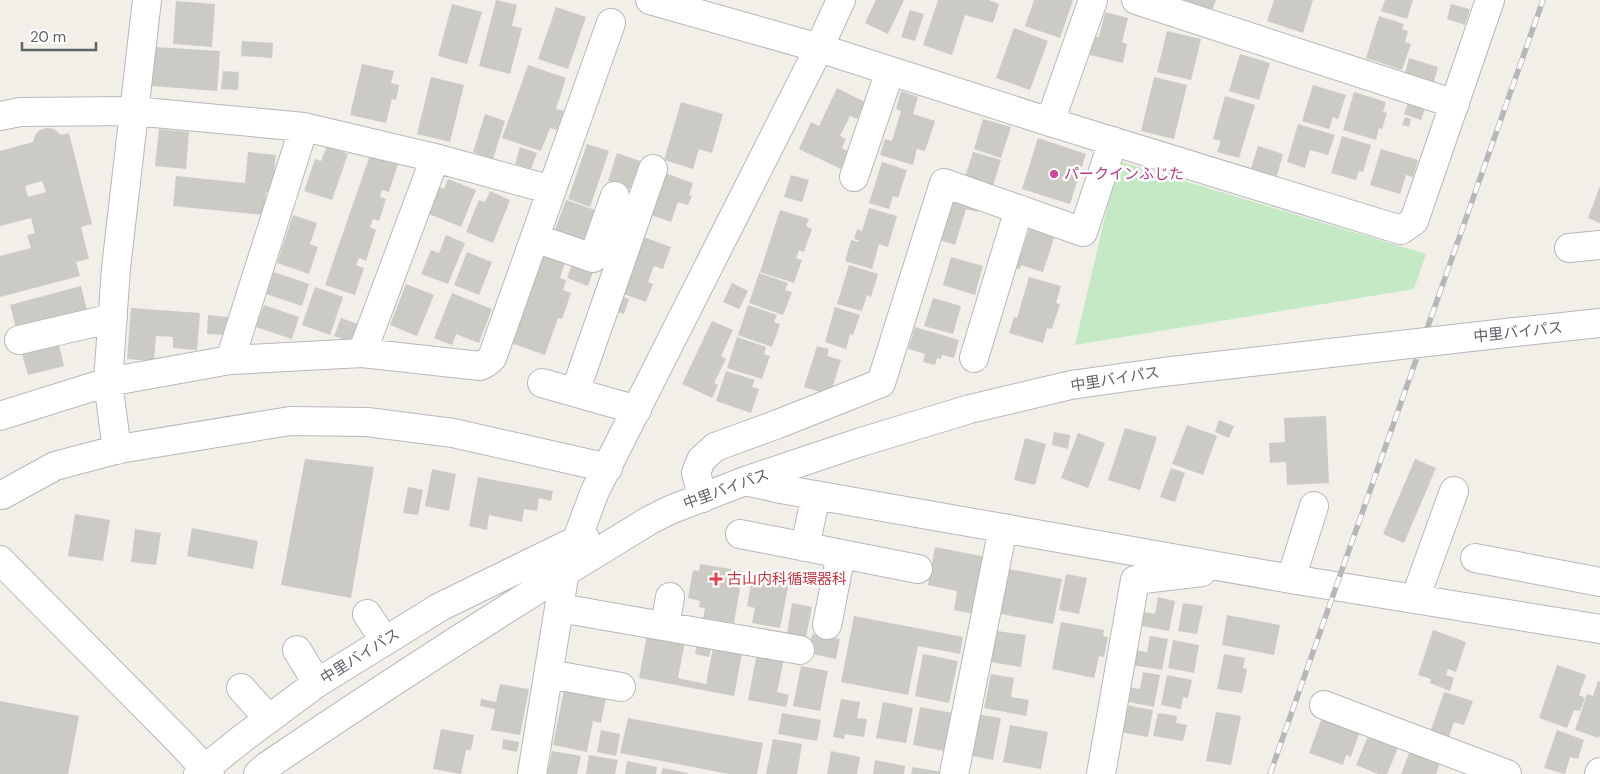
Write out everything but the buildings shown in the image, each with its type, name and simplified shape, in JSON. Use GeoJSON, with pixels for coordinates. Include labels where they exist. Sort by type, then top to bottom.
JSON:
{"type":"FeatureCollection","features":[{"type":"Feature","properties":{"kind":"street"},"geometry":{"type":"LineString","coordinates":[[117,450],[108,382],[116,268],[147,0]]}},
{"type":"Feature","properties":{"kind":"street"},"geometry":{"type":"LineString","coordinates":[[650,0],[819,48],[1050,122],[1401,230],[1414,221],[1456,104],[1490,0]]}},
{"type":"Feature","properties":{"kind":"street"},"geometry":{"type":"LineString","coordinates":[[532,774],[565,571],[595,491],[842,0]]}},
{"type":"Feature","properties":{"kind":"street"},"geometry":{"type":"LineString","coordinates":[[1050,122],[1093,0]]}},
{"type":"Feature","properties":{"kind":"street"},"geometry":{"type":"LineString","coordinates":[[1136,0],[1456,104]]}},
{"type":"Feature","properties":{"kind":"street"},"geometry":{"type":"LineString","coordinates":[[0,416],[108,382],[230,360],[362,353],[480,366],[486,363],[492,358],[611,23]]}},
{"type":"Feature","properties":{"kind":"street"},"geometry":{"type":"LineString","coordinates":[[854,177],[890,71]]}},
{"type":"Feature","properties":{"kind":"street"},"geometry":{"type":"LineString","coordinates":[[0,116],[20,112],[134,111],[304,127],[435,158],[552,190]]}},
{"type":"Feature","properties":{"kind":"street"},"geometry":{"type":"LineString","coordinates":[[230,360],[304,127]]}},
{"type":"Feature","properties":{"kind":"street"},"geometry":{"type":"LineString","coordinates":[[703,498],[696,474],[701,460],[715,447],[881,383],[944,183],[1083,232],[1113,141]]}},
{"type":"Feature","properties":{"kind":"street"},"geometry":{"type":"LineString","coordinates":[[362,353],[435,158]]}},
{"type":"Feature","properties":{"kind":"street"},"geometry":{"type":"LineString","coordinates":[[575,392],[654,168]]}},
{"type":"Feature","properties":{"kind":"street"},"geometry":{"type":"LineString","coordinates":[[535,238],[593,258],[615,196]]}},
{"type":"Feature","properties":{"kind":"street"},"geometry":{"type":"LineString","coordinates":[[974,358],[1019,209]]}},
{"type":"Feature","properties":{"kind":"street"},"geometry":{"type":"LineString","coordinates":[[1569,248],[1600,245]]}},
{"type":"Feature","properties":{"kind":"street"},"geometry":{"type":"LineString","coordinates":[[19,340],[113,318]]}},
{"type":"Feature","properties":{"kind":"street","name":"中里バイパス"},"geometry":{"type":"LineString","coordinates":[[258,774],[338,718],[565,571],[650,520],[670,510],[745,481],[860,442],[970,409],[1071,385],[1163,372],[1600,323]]}},
{"type":"Feature","properties":{"kind":"street"},"geometry":{"type":"LineString","coordinates":[[542,383],[637,410]]}},
{"type":"Feature","properties":{"kind":"street"},"geometry":{"type":"LineString","coordinates":[[2,495],[55,466],[117,450],[290,421],[367,422],[453,433],[608,468]]}},
{"type":"Feature","properties":{"kind":"street"},"geometry":{"type":"LineString","coordinates":[[745,481],[1233,569],[1600,629]]}},
{"type":"Feature","properties":{"kind":"street"},"geometry":{"type":"LineString","coordinates":[[1416,598],[1454,491]]}},
{"type":"Feature","properties":{"kind":"street"},"geometry":{"type":"LineString","coordinates":[[805,547],[816,495]]}},
{"type":"Feature","properties":{"kind":"street"},"geometry":{"type":"LineString","coordinates":[[1291,579],[1314,506]]}},
{"type":"Feature","properties":{"kind":"street","name":"中里バイパス"},"geometry":{"type":"LineString","coordinates":[[204,772],[317,683],[440,607],[577,540],[650,520]]}},
{"type":"Feature","properties":{"kind":"street"},"geometry":{"type":"LineString","coordinates":[[954,774],[1003,528]]}},
{"type":"Feature","properties":{"kind":"street"},"geometry":{"type":"LineString","coordinates":[[740,534],[918,569]]}},
{"type":"Feature","properties":{"kind":"street"},"geometry":{"type":"LineString","coordinates":[[827,625],[841,554]]}},
{"type":"Feature","properties":{"kind":"street"},"geometry":{"type":"LineString","coordinates":[[1475,558],[1600,582]]}},
{"type":"Feature","properties":{"kind":"street"},"geometry":{"type":"LineString","coordinates":[[0,560],[178,740],[204,772]]}},
{"type":"Feature","properties":{"kind":"street"},"geometry":{"type":"LineString","coordinates":[[1101,774],[1135,580],[1233,569]]}},
{"type":"Feature","properties":{"kind":"street"},"geometry":{"type":"LineString","coordinates":[[665,626],[670,597]]}},
{"type":"Feature","properties":{"kind":"street"},"geometry":{"type":"LineString","coordinates":[[560,608],[800,650]]}},
{"type":"Feature","properties":{"kind":"street"},"geometry":{"type":"LineString","coordinates":[[367,614],[385,641]]}},
{"type":"Feature","properties":{"kind":"street"},"geometry":{"type":"LineString","coordinates":[[297,650],[317,683]]}},
{"type":"Feature","properties":{"kind":"street"},"geometry":{"type":"LineString","coordinates":[[549,674],[621,687]]}},
{"type":"Feature","properties":{"kind":"street"},"geometry":{"type":"LineString","coordinates":[[241,688],[269,719]]}},
{"type":"Feature","properties":{"kind":"street"},"geometry":{"type":"LineString","coordinates":[[1324,704],[1507,774]]}},
{"type":"Feature","properties":{"kind":"green space"},"geometry":{"type":"Polygon","coordinates":[[[1118,161],[1426,254],[1414,289],[1075,345],[1118,161]]]}},
{"type":"Feature","properties":{"kind":"railway"},"geometry":{"type":"LineString","coordinates":[[1270,774],[1543,0]]}},
{"type":"Feature","properties":{"kind":"place","name":"パークインふじた"},"geometry":{"type":"Point","coordinates":[1054,174]}},
{"type":"Feature","properties":{"kind":"place","name":"古山内科循環器科"},"geometry":{"type":"Point","coordinates":[716,579]}}]}
